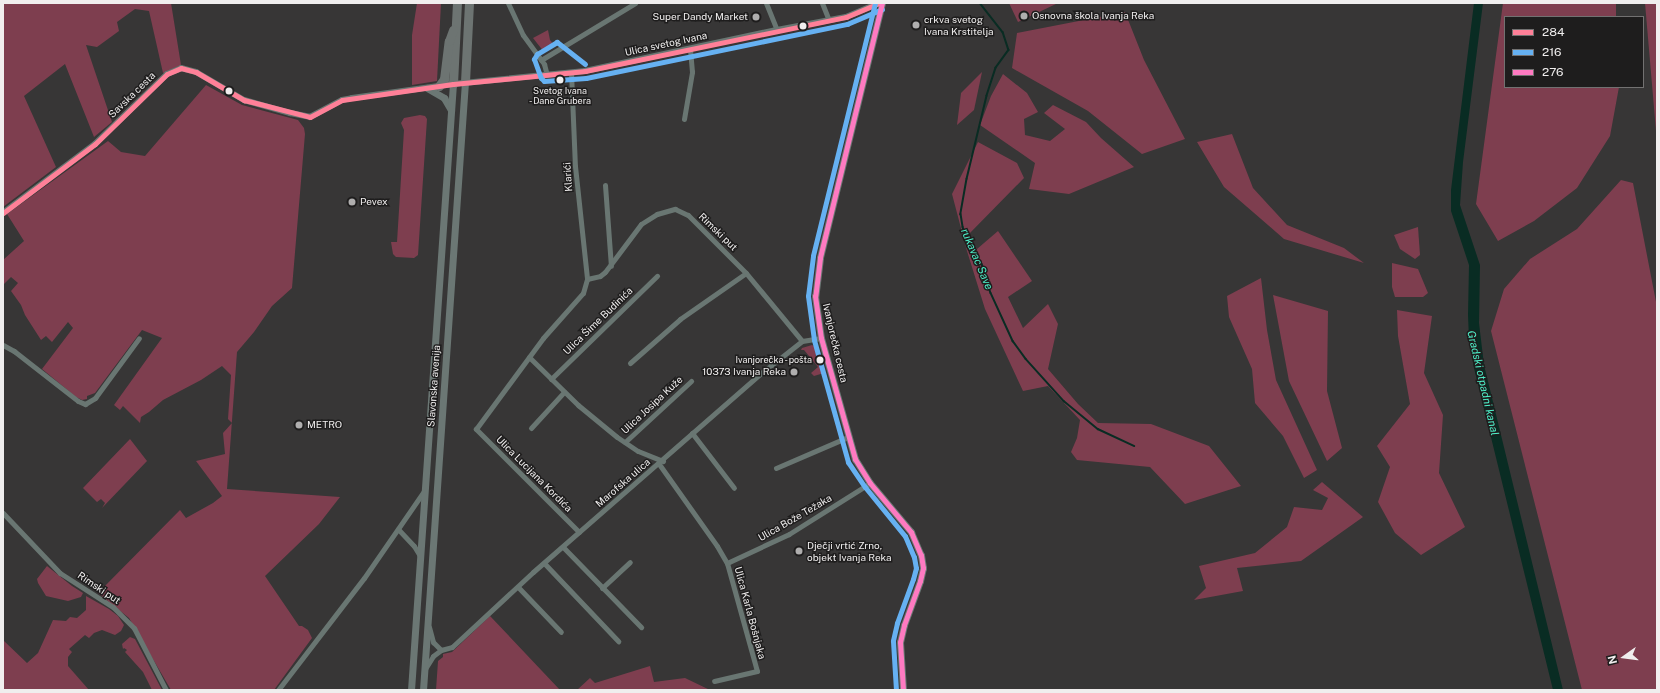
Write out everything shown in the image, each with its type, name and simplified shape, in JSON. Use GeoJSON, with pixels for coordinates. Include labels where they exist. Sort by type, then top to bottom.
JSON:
{"type":"FeatureCollection","features":[{"type":"Feature","properties":{"kind":"highway"},"geometry":{"type":"LineString","coordinates":[[453,84],[457,3]]}},
{"type":"Feature","properties":{"kind":"highway"},"geometry":{"type":"LineString","coordinates":[[465,82],[469,3]]}},
{"type":"Feature","properties":{"kind":"highway"},"geometry":{"type":"LineString","coordinates":[[439,86],[444,76],[449,41],[456,23]]}},
{"type":"Feature","properties":{"kind":"main road","name":"Ivanjorečka cesta"},"geometry":{"type":"LineString","coordinates":[[882,3],[818,268],[815,304],[821,338],[848,437],[857,463],[870,483],[911,532],[921,555],[923,568],[921,577],[904,625],[900,642],[903,690]]}},
{"type":"Feature","properties":{"kind":"main road","name":"Slavonska avenija"},"geometry":{"type":"LineString","coordinates":[[423,690],[465,82]]}},
{"type":"Feature","properties":{"kind":"main road","name":"Slavonska avenija"},"geometry":{"type":"LineString","coordinates":[[411,690],[453,84]]}},
{"type":"Feature","properties":{"kind":"main road"},"geometry":{"type":"LineString","coordinates":[[427,88],[444,98],[451,110]]}},
{"type":"Feature","properties":{"kind":"street"},"geometry":{"type":"LineString","coordinates":[[508,3],[523,35],[541,60],[547,75]]}},
{"type":"Feature","properties":{"kind":"street"},"geometry":{"type":"LineString","coordinates":[[541,60],[635,3]]}},
{"type":"Feature","properties":{"kind":"street"},"geometry":{"type":"LineString","coordinates":[[766,3],[776,30]]}},
{"type":"Feature","properties":{"kind":"street"},"geometry":{"type":"LineString","coordinates":[[822,3],[829,20]]}},
{"type":"Feature","properties":{"kind":"street","name":"Ulica svetog Ivana"},"geometry":{"type":"LineString","coordinates":[[453,84],[571,72],[846,17],[871,5],[879,3]]}},
{"type":"Feature","properties":{"kind":"street"},"geometry":{"type":"LineString","coordinates":[[684,119],[692,72],[690,49]]}},
{"type":"Feature","properties":{"kind":"street","name":"Savska cesta"},"geometry":{"type":"LineString","coordinates":[[3,213],[95,144],[167,74],[176,70],[186,68],[196,72],[239,98],[259,105],[310,117],[315,116],[342,100],[453,84]]}},
{"type":"Feature","properties":{"kind":"street","name":"Klarići"},"geometry":{"type":"LineString","coordinates":[[571,72],[576,166],[587,280]]}},
{"type":"Feature","properties":{"kind":"street"},"geometry":{"type":"LineString","coordinates":[[605,185],[611,266]]}},
{"type":"Feature","properties":{"kind":"street","name":"Rimski put"},"geometry":{"type":"LineString","coordinates":[[587,280],[600,276],[611,266],[641,224],[657,214],[675,209],[688,215],[746,273],[802,342]]}},
{"type":"Feature","properties":{"kind":"street"},"geometry":{"type":"LineString","coordinates":[[630,363],[680,319],[746,273]]}},
{"type":"Feature","properties":{"kind":"street","name":"Ulica Šime Budinića"},"geometry":{"type":"LineString","coordinates":[[551,378],[657,276]]}},
{"type":"Feature","properties":{"kind":"street"},"geometry":{"type":"LineString","coordinates":[[587,280],[584,293],[543,338],[529,357],[594,419],[638,451],[661,462]]}},
{"type":"Feature","properties":{"kind":"street"},"geometry":{"type":"LineString","coordinates":[[3,345],[14,351],[78,402],[85,404],[95,398],[139,338]]}},
{"type":"Feature","properties":{"kind":"street","name":"Marofska ulica"},"geometry":{"type":"LineString","coordinates":[[441,650],[452,647],[544,563],[760,374],[802,342],[821,338]]}},
{"type":"Feature","properties":{"kind":"street","name":"Ulica Lucijana Kordića"},"geometry":{"type":"LineString","coordinates":[[529,357],[476,429],[579,532]]}},
{"type":"Feature","properties":{"kind":"street","name":"Ulica Josipa Kuže"},"geometry":{"type":"LineString","coordinates":[[625,442],[691,381]]}},
{"type":"Feature","properties":{"kind":"street"},"geometry":{"type":"LineString","coordinates":[[531,428],[564,392]]}},
{"type":"Feature","properties":{"kind":"street"},"geometry":{"type":"LineString","coordinates":[[692,433],[734,488]]}},
{"type":"Feature","properties":{"kind":"street"},"geometry":{"type":"LineString","coordinates":[[776,468],[848,437]]}},
{"type":"Feature","properties":{"kind":"street","name":"Ulica Karla Bošnjaka"},"geometry":{"type":"LineString","coordinates":[[661,462],[727,563],[757,671],[714,681]]}},
{"type":"Feature","properties":{"kind":"street","name":"Ulica Bože Težaka"},"geometry":{"type":"LineString","coordinates":[[727,563],[789,534],[870,483]]}},
{"type":"Feature","properties":{"kind":"street"},"geometry":{"type":"LineString","coordinates":[[278,690],[364,578],[426,489]]}},
{"type":"Feature","properties":{"kind":"street","name":"Rimski put"},"geometry":{"type":"LineString","coordinates":[[3,514],[60,573],[113,606],[134,628],[166,690]]}},
{"type":"Feature","properties":{"kind":"street"},"geometry":{"type":"LineString","coordinates":[[398,529],[414,546],[420,556]]}},
{"type":"Feature","properties":{"kind":"street"},"geometry":{"type":"LineString","coordinates":[[563,547],[641,627]]}},
{"type":"Feature","properties":{"kind":"street"},"geometry":{"type":"LineString","coordinates":[[602,588],[630,562]]}},
{"type":"Feature","properties":{"kind":"street"},"geometry":{"type":"LineString","coordinates":[[544,563],[618,641]]}},
{"type":"Feature","properties":{"kind":"street"},"geometry":{"type":"LineString","coordinates":[[518,587],[560,632]]}},
{"type":"Feature","properties":{"kind":"street"},"geometry":{"type":"LineString","coordinates":[[424,670],[433,656],[441,650],[433,642],[428,622]]}},
{"type":"Feature","properties":{"kind":"shaded area"},"geometry":{"type":"Polygon","coordinates":[[[3,3],[171,3],[181,65],[163,73],[149,11],[135,9],[117,22],[119,31],[97,47],[86,45],[112,122],[94,137],[65,64],[24,96],[56,167],[3,207],[3,3]]]}},
{"type":"Feature","properties":{"kind":"shaded area"},"geometry":{"type":"Polygon","coordinates":[[[417,3],[441,3],[437,81],[412,85],[412,35],[417,3]]]}},
{"type":"Feature","properties":{"kind":"shaded area"},"geometry":{"type":"Polygon","coordinates":[[[1009,3],[1058,3],[1018,22],[1009,3]]]}},
{"type":"Feature","properties":{"kind":"shaded area"},"geometry":{"type":"Polygon","coordinates":[[[1503,3],[1616,3],[1616,16],[1504,16],[1504,88],[1619,88],[1610,136],[1577,188],[1534,221],[1498,241],[1476,204],[1503,3]]]}},
{"type":"Feature","properties":{"kind":"shaded area"},"geometry":{"type":"Polygon","coordinates":[[[1645,3],[1657,3],[1657,136],[1656,131],[1645,3]]]}},
{"type":"Feature","properties":{"kind":"shaded area"},"geometry":{"type":"Polygon","coordinates":[[[1125,12],[1144,60],[1185,139],[1142,154],[1088,111],[1012,68],[1017,33],[1125,12]]]}},
{"type":"Feature","properties":{"kind":"shaded area"},"geometry":{"type":"Polygon","coordinates":[[[548,30],[550,40],[555,46],[544,52],[533,38],[548,30]]]}},
{"type":"Feature","properties":{"kind":"shaded area"},"geometry":{"type":"Polygon","coordinates":[[[982,72],[974,110],[957,125],[961,93],[982,72]]]}},
{"type":"Feature","properties":{"kind":"shaded area"},"geometry":{"type":"Polygon","coordinates":[[[1003,74],[1027,93],[1038,112],[1024,119],[1025,135],[1050,141],[1065,129],[1044,113],[1053,105],[1086,122],[1101,138],[1134,167],[1069,194],[1029,189],[1035,163],[980,125],[991,96],[1003,74]]]}},
{"type":"Feature","properties":{"kind":"shaded area"},"geometry":{"type":"Polygon","coordinates":[[[206,85],[242,105],[298,120],[304,128],[305,134],[292,288],[272,306],[254,332],[237,352],[232,423],[228,419],[231,375],[222,366],[201,380],[163,400],[141,417],[140,423],[123,406],[120,410],[114,405],[162,338],[142,330],[95,393],[87,396],[87,399],[82,400],[76,397],[42,369],[73,328],[68,322],[52,342],[46,336],[41,340],[25,315],[21,305],[11,291],[18,283],[11,277],[3,285],[3,260],[24,241],[7,214],[108,141],[121,152],[145,156],[206,85]]]}},
{"type":"Feature","properties":{"kind":"shaded area"},"geometry":{"type":"Polygon","coordinates":[[[420,115],[425,116],[427,119],[418,255],[414,258],[396,257],[393,254],[391,242],[397,242],[404,130],[401,123],[404,118],[420,115]]]}},
{"type":"Feature","properties":{"kind":"shaded area"},"geometry":{"type":"Polygon","coordinates":[[[1232,134],[1253,188],[1287,225],[1344,248],[1364,263],[1284,239],[1224,187],[1197,142],[1232,134]]]}},
{"type":"Feature","properties":{"kind":"shaded area"},"geometry":{"type":"Polygon","coordinates":[[[978,142],[1017,163],[1024,178],[969,234],[977,249],[998,231],[1032,281],[1008,297],[1023,328],[1048,304],[1058,324],[1048,369],[1078,404],[1098,423],[1151,424],[1209,446],[1241,486],[1185,504],[1150,467],[1077,460],[1071,452],[1077,438],[1080,420],[1048,386],[1023,391],[985,309],[967,251],[952,194],[978,142]]]}},
{"type":"Feature","properties":{"kind":"shaded area"},"geometry":{"type":"Polygon","coordinates":[[[1621,180],[1633,183],[1657,307],[1657,690],[1582,690],[1491,331],[1504,289],[1530,259],[1577,229],[1621,180]]]}},
{"type":"Feature","properties":{"kind":"shaded area"},"geometry":{"type":"Polygon","coordinates":[[[1418,227],[1420,255],[1415,259],[1400,249],[1394,235],[1418,227]]]}},
{"type":"Feature","properties":{"kind":"shaded area"},"geometry":{"type":"Polygon","coordinates":[[[1392,263],[1418,269],[1428,293],[1423,297],[1395,297],[1392,287],[1392,263]]]}},
{"type":"Feature","properties":{"kind":"shaded area"},"geometry":{"type":"Polygon","coordinates":[[[1261,278],[1267,330],[1276,380],[1317,470],[1304,478],[1283,436],[1255,403],[1252,369],[1229,317],[1227,296],[1261,278]]]}},
{"type":"Feature","properties":{"kind":"shaded area"},"geometry":{"type":"Polygon","coordinates":[[[1273,295],[1328,311],[1327,391],[1342,448],[1327,461],[1289,381],[1273,295]]]}},
{"type":"Feature","properties":{"kind":"shaded area"},"geometry":{"type":"Polygon","coordinates":[[[1397,310],[1432,316],[1424,373],[1443,415],[1439,473],[1465,527],[1421,555],[1395,533],[1378,502],[1390,467],[1377,446],[1410,404],[1398,336],[1397,310]]]}},
{"type":"Feature","properties":{"kind":"shaded area"},"geometry":{"type":"Polygon","coordinates":[[[812,345],[816,347],[824,373],[814,376],[811,373],[818,367],[804,350],[801,350],[802,348],[812,345]]]}},
{"type":"Feature","properties":{"kind":"shaded area"},"geometry":{"type":"Polygon","coordinates":[[[232,423],[227,489],[340,497],[319,524],[265,576],[299,626],[302,626],[308,630],[312,638],[274,690],[171,690],[129,618],[98,593],[180,510],[186,518],[213,503],[222,496],[196,461],[225,454],[223,433],[232,423]]]}},
{"type":"Feature","properties":{"kind":"shaded area"},"geometry":{"type":"Polygon","coordinates":[[[130,439],[147,461],[102,508],[105,503],[101,499],[97,502],[83,488],[130,439]]]}},
{"type":"Feature","properties":{"kind":"shaded area"},"geometry":{"type":"Polygon","coordinates":[[[1322,482],[1363,517],[1301,561],[1237,568],[1243,591],[1194,600],[1206,588],[1199,566],[1255,553],[1287,527],[1294,507],[1322,510],[1328,498],[1313,490],[1322,482]]]}},
{"type":"Feature","properties":{"kind":"shaded area"},"geometry":{"type":"Polygon","coordinates":[[[47,566],[83,593],[81,597],[68,601],[46,596],[37,579],[47,566]]]}},
{"type":"Feature","properties":{"kind":"shaded area"},"geometry":{"type":"Polygon","coordinates":[[[86,596],[109,609],[118,616],[124,625],[121,631],[115,635],[102,630],[94,633],[89,638],[85,635],[69,649],[72,652],[68,657],[68,666],[89,690],[3,690],[3,640],[27,663],[38,653],[53,620],[66,621],[70,617],[77,618],[86,610],[86,596]]]}},
{"type":"Feature","properties":{"kind":"shaded area"},"geometry":{"type":"Polygon","coordinates":[[[490,616],[560,690],[436,690],[438,661],[443,657],[443,654],[452,652],[490,616]]]}},
{"type":"Feature","properties":{"kind":"shaded area"},"geometry":{"type":"Polygon","coordinates":[[[130,637],[135,639],[162,690],[152,690],[143,672],[125,652],[127,650],[124,648],[123,649],[122,644],[130,637]]]}},
{"type":"Feature","properties":{"kind":"shaded area"},"geometry":{"type":"Polygon","coordinates":[[[650,666],[654,682],[685,678],[710,690],[577,690],[590,678],[595,683],[650,666]]]}},
{"type":"Feature","properties":{"kind":"water","name":"Gradski otpadni kanal"},"geometry":{"type":"Polygon","coordinates":[[[1474,3],[1483,3],[1463,162],[1460,205],[1480,265],[1479,323],[1484,365],[1563,690],[1553,690],[1474,368],[1469,339],[1469,265],[1451,211],[1451,190],[1474,3]]]}},
{"type":"Feature","properties":{"kind":"waterway","name":"rukavac Save"},"geometry":{"type":"LineString","coordinates":[[980,3],[1003,32],[1009,50],[996,68],[987,96],[967,179],[961,214],[963,227],[969,245],[982,264],[991,293],[1013,341],[1026,359],[1064,401],[1098,429],[1134,446]]}},
{"type":"Feature","properties":{"kind":"transit line","name":"216"},"geometry":{"type":"LineString","coordinates":[[875,3],[813,256],[808,296],[814,340],[848,462],[865,487],[905,536],[914,557],[916,568],[897,623],[893,641],[896,690]]}},
{"type":"Feature","properties":{"kind":"transit line","name":"284"},"geometry":{"type":"LineString","coordinates":[[3,213],[95,144],[167,74],[181,68],[196,72],[244,100],[310,117],[342,100],[453,84],[585,71],[846,17],[879,3]]}},
{"type":"Feature","properties":{"kind":"transit line","name":"276"},"geometry":{"type":"LineString","coordinates":[[882,3],[820,258],[815,296],[821,338],[855,459],[870,483],[911,532],[921,555],[923,568],[920,581],[904,625],[900,642],[903,690]]}},
{"type":"Feature","properties":{"kind":"transit line","name":"216"},"geometry":{"type":"LineString","coordinates":[[585,64],[557,42],[537,54],[534,59],[541,78],[544,81],[586,78],[847,24],[882,9]]}},
{"type":"Feature","properties":{"kind":"place","name":"Osnovna škola Ivanja Reka"},"geometry":{"type":"Point","coordinates":[1024,16]}},
{"type":"Feature","properties":{"kind":"place","name":"Super Dandy Market"},"geometry":{"type":"Point","coordinates":[756,17]}},
{"type":"Feature","properties":{"kind":"place","name":"crkva svetog Ivana Krstitelja"},"geometry":{"type":"Point","coordinates":[916,25]}},
{"type":"Feature","properties":{"kind":"place","name":"Svetog Ivana - Dane Grubera"},"geometry":{"type":"Point","coordinates":[560,80]}},
{"type":"Feature","properties":{"kind":"place","name":"Pevex"},"geometry":{"type":"Point","coordinates":[352,202]}},
{"type":"Feature","properties":{"kind":"place","name":"Ivanjorečka - pošta"},"geometry":{"type":"Point","coordinates":[820,360]}},
{"type":"Feature","properties":{"kind":"place","name":"10373 Ivanja Reka"},"geometry":{"type":"Point","coordinates":[794,372]}},
{"type":"Feature","properties":{"kind":"place","name":"METRO"},"geometry":{"type":"Point","coordinates":[299,425]}},
{"type":"Feature","properties":{"kind":"place","name":"Dječji vrtić Zrno, objekt Ivanja Reka"},"geometry":{"type":"Point","coordinates":[799,551]}}]}
